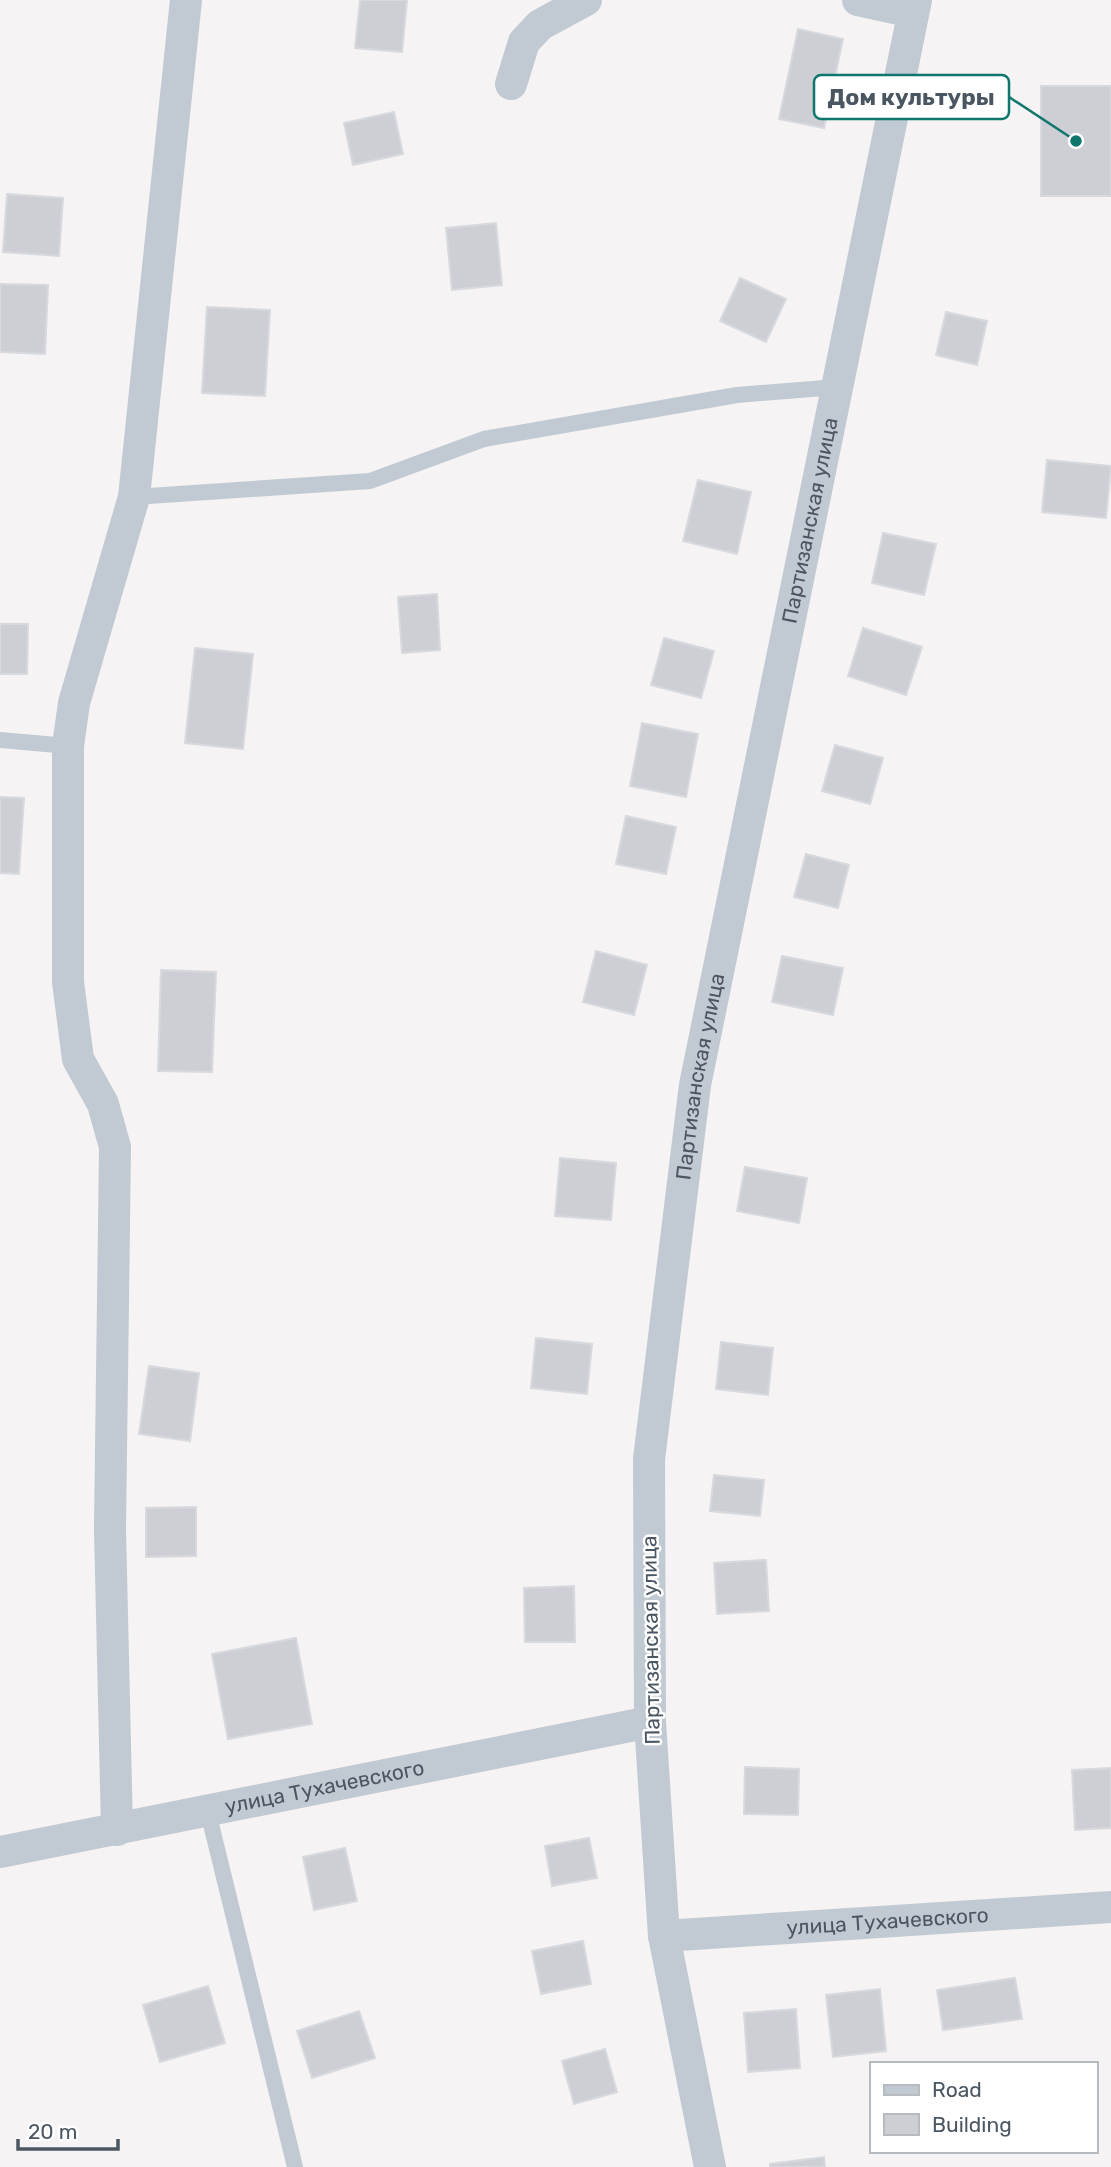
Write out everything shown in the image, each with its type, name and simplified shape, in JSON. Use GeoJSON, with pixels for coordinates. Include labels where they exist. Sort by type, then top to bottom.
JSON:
{"type":"FeatureCollection","features":[{"type":"Feature","properties":{"kind":"street"},"geometry":{"type":"LineString","coordinates":[[117,1830],[110,1529],[115,1147],[103,1104],[78,1059],[68,982],[68,746],[74,704],[134,497],[186,0]]}},
{"type":"Feature","properties":{"kind":"street"},"geometry":{"type":"LineString","coordinates":[[511,84],[524,42],[540,25],[586,0]]}},
{"type":"Feature","properties":{"kind":"street"},"geometry":{"type":"LineString","coordinates":[[858,0],[914,6]]}},
{"type":"Feature","properties":{"kind":"street","name":"Партизанская улица"},"geometry":{"type":"LineString","coordinates":[[710,2167],[664,1936],[650,1721],[649,1459],[695,1085],[914,6]]}},
{"type":"Feature","properties":{"kind":"street","name":"улица Тухачевского"},"geometry":{"type":"LineString","coordinates":[[0,1852],[650,1721]]}},
{"type":"Feature","properties":{"kind":"street","name":"улица Тухачевского"},"geometry":{"type":"LineString","coordinates":[[664,1936],[1111,1907]]}},
{"type":"Feature","properties":{"kind":"lane"},"geometry":{"type":"LineString","coordinates":[[134,497],[370,481],[484,439],[737,395],[837,387]]}},
{"type":"Feature","properties":{"kind":"lane"},"geometry":{"type":"LineString","coordinates":[[0,740],[68,746]]}},
{"type":"Feature","properties":{"kind":"lane"},"geometry":{"type":"LineString","coordinates":[[208,1812],[295,2167]]}},
{"type":"Feature","properties":{"kind":"building"},"geometry":{"type":"Polygon","coordinates":[[[360,0],[407,0],[402,52],[355,48],[360,0]]]}},
{"type":"Feature","properties":{"kind":"building"},"geometry":{"type":"Polygon","coordinates":[[[798,29],[843,39],[824,128],[779,119],[798,29]]]}},
{"type":"Feature","properties":{"kind":"building"},"geometry":{"type":"Polygon","coordinates":[[[1041,86],[1111,86],[1111,196],[1041,196],[1041,86]]]}},
{"type":"Feature","properties":{"kind":"building"},"geometry":{"type":"Polygon","coordinates":[[[394,112],[403,154],[353,165],[344,123],[394,112]]]}},
{"type":"Feature","properties":{"kind":"building"},"geometry":{"type":"Polygon","coordinates":[[[7,194],[63,198],[59,256],[3,252],[7,194]]]}},
{"type":"Feature","properties":{"kind":"building"},"geometry":{"type":"Polygon","coordinates":[[[496,223],[502,285],[452,290],[446,228],[496,223]]]}},
{"type":"Feature","properties":{"kind":"building"},"geometry":{"type":"Polygon","coordinates":[[[740,278],[786,299],[766,342],[720,321],[740,278]]]}},
{"type":"Feature","properties":{"kind":"building"},"geometry":{"type":"Polygon","coordinates":[[[0,284],[48,285],[45,354],[0,352],[0,284]]]}},
{"type":"Feature","properties":{"kind":"building"},"geometry":{"type":"Polygon","coordinates":[[[207,307],[270,310],[265,396],[202,393],[207,307]]]}},
{"type":"Feature","properties":{"kind":"building"},"geometry":{"type":"Polygon","coordinates":[[[946,312],[987,321],[977,365],[936,355],[946,312]]]}},
{"type":"Feature","properties":{"kind":"building"},"geometry":{"type":"Polygon","coordinates":[[[1047,460],[1111,466],[1106,518],[1042,512],[1047,460]]]}},
{"type":"Feature","properties":{"kind":"building"},"geometry":{"type":"Polygon","coordinates":[[[698,480],[751,492],[737,554],[683,541],[698,480]]]}},
{"type":"Feature","properties":{"kind":"building"},"geometry":{"type":"Polygon","coordinates":[[[883,533],[936,544],[924,595],[872,583],[883,533]]]}},
{"type":"Feature","properties":{"kind":"building"},"geometry":{"type":"Polygon","coordinates":[[[437,594],[440,650],[402,653],[398,597],[437,594]]]}},
{"type":"Feature","properties":{"kind":"building"},"geometry":{"type":"Polygon","coordinates":[[[0,624],[28,624],[27,674],[0,674],[0,624]]]}},
{"type":"Feature","properties":{"kind":"building"},"geometry":{"type":"Polygon","coordinates":[[[863,628],[922,647],[906,695],[848,676],[863,628]]]}},
{"type":"Feature","properties":{"kind":"building"},"geometry":{"type":"Polygon","coordinates":[[[664,638],[714,651],[701,698],[651,685],[664,638]]]}},
{"type":"Feature","properties":{"kind":"building"},"geometry":{"type":"Polygon","coordinates":[[[195,648],[253,654],[243,749],[185,743],[195,648]]]}},
{"type":"Feature","properties":{"kind":"building"},"geometry":{"type":"Polygon","coordinates":[[[642,723],[698,734],[686,797],[630,786],[642,723]]]}},
{"type":"Feature","properties":{"kind":"building"},"geometry":{"type":"Polygon","coordinates":[[[835,745],[883,758],[870,804],[822,791],[835,745]]]}},
{"type":"Feature","properties":{"kind":"building"},"geometry":{"type":"Polygon","coordinates":[[[0,797],[24,798],[19,874],[0,873],[0,797]]]}},
{"type":"Feature","properties":{"kind":"building"},"geometry":{"type":"Polygon","coordinates":[[[626,816],[676,827],[666,874],[616,864],[626,816]]]}},
{"type":"Feature","properties":{"kind":"building"},"geometry":{"type":"Polygon","coordinates":[[[806,854],[849,865],[838,908],[794,897],[806,854]]]}},
{"type":"Feature","properties":{"kind":"building"},"geometry":{"type":"Polygon","coordinates":[[[596,951],[647,965],[634,1015],[583,1002],[596,951]]]}},
{"type":"Feature","properties":{"kind":"building"},"geometry":{"type":"Polygon","coordinates":[[[782,956],[843,968],[833,1015],[772,1002],[782,956]]]}},
{"type":"Feature","properties":{"kind":"building"},"geometry":{"type":"Polygon","coordinates":[[[161,970],[216,972],[212,1072],[158,1071],[161,970]]]}},
{"type":"Feature","properties":{"kind":"building"},"geometry":{"type":"Polygon","coordinates":[[[560,1158],[616,1163],[611,1220],[555,1216],[560,1158]]]}},
{"type":"Feature","properties":{"kind":"building"},"geometry":{"type":"Polygon","coordinates":[[[745,1167],[807,1178],[799,1223],[737,1211],[745,1167]]]}},
{"type":"Feature","properties":{"kind":"building"},"geometry":{"type":"Polygon","coordinates":[[[536,1338],[592,1344],[587,1394],[531,1388],[536,1338]]]}},
{"type":"Feature","properties":{"kind":"building"},"geometry":{"type":"Polygon","coordinates":[[[721,1342],[773,1348],[768,1395],[716,1389],[721,1342]]]}},
{"type":"Feature","properties":{"kind":"building"},"geometry":{"type":"Polygon","coordinates":[[[149,1366],[199,1373],[190,1441],[139,1434],[149,1366]]]}},
{"type":"Feature","properties":{"kind":"building"},"geometry":{"type":"Polygon","coordinates":[[[714,1475],[764,1480],[760,1516],[710,1511],[714,1475]]]}},
{"type":"Feature","properties":{"kind":"building"},"geometry":{"type":"Polygon","coordinates":[[[196,1507],[196,1556],[146,1557],[146,1508],[196,1507]]]}},
{"type":"Feature","properties":{"kind":"building"},"geometry":{"type":"Polygon","coordinates":[[[766,1560],[769,1611],[717,1614],[714,1563],[766,1560]]]}},
{"type":"Feature","properties":{"kind":"building"},"geometry":{"type":"Polygon","coordinates":[[[574,1586],[575,1642],[525,1642],[524,1588],[574,1586]]]}},
{"type":"Feature","properties":{"kind":"building"},"geometry":{"type":"Polygon","coordinates":[[[296,1638],[312,1724],[228,1739],[212,1654],[296,1638]]]}},
{"type":"Feature","properties":{"kind":"building"},"geometry":{"type":"Polygon","coordinates":[[[745,1767],[799,1769],[798,1815],[744,1814],[745,1767]]]}},
{"type":"Feature","properties":{"kind":"building"},"geometry":{"type":"Polygon","coordinates":[[[1111,1768],[1111,1828],[1075,1830],[1072,1770],[1111,1768]]]}},
{"type":"Feature","properties":{"kind":"building"},"geometry":{"type":"Polygon","coordinates":[[[589,1838],[597,1878],[552,1886],[545,1846],[589,1838]]]}},
{"type":"Feature","properties":{"kind":"building"},"geometry":{"type":"Polygon","coordinates":[[[345,1848],[357,1901],[314,1910],[303,1857],[345,1848]]]}},
{"type":"Feature","properties":{"kind":"building"},"geometry":{"type":"Polygon","coordinates":[[[583,1941],[591,1984],[541,1994],[532,1951],[583,1941]]]}},
{"type":"Feature","properties":{"kind":"building"},"geometry":{"type":"Polygon","coordinates":[[[1015,1978],[1022,2019],[943,2030],[937,1990],[1015,1978]]]}},
{"type":"Feature","properties":{"kind":"building"},"geometry":{"type":"Polygon","coordinates":[[[208,1986],[225,2043],[160,2062],[143,2005],[208,1986]]]}},
{"type":"Feature","properties":{"kind":"building"},"geometry":{"type":"Polygon","coordinates":[[[880,1989],[886,2051],[833,2057],[826,1995],[880,1989]]]}},
{"type":"Feature","properties":{"kind":"building"},"geometry":{"type":"Polygon","coordinates":[[[796,2009],[800,2068],[748,2072],[744,2013],[796,2009]]]}},
{"type":"Feature","properties":{"kind":"building"},"geometry":{"type":"Polygon","coordinates":[[[359,2011],[375,2058],[312,2078],[297,2031],[359,2011]]]}},
{"type":"Feature","properties":{"kind":"building"},"geometry":{"type":"Polygon","coordinates":[[[605,2049],[617,2092],[574,2104],[562,2061],[605,2049]]]}},
{"type":"Feature","properties":{"kind":"building"},"geometry":{"type":"Polygon","coordinates":[[[824,2157],[825,2167],[770,2167],[770,2164],[824,2157]]]}},
{"type":"Feature","properties":{"kind":"place","name":"Дом культуры"},"geometry":{"type":"Point","coordinates":[1076,141]}}]}
